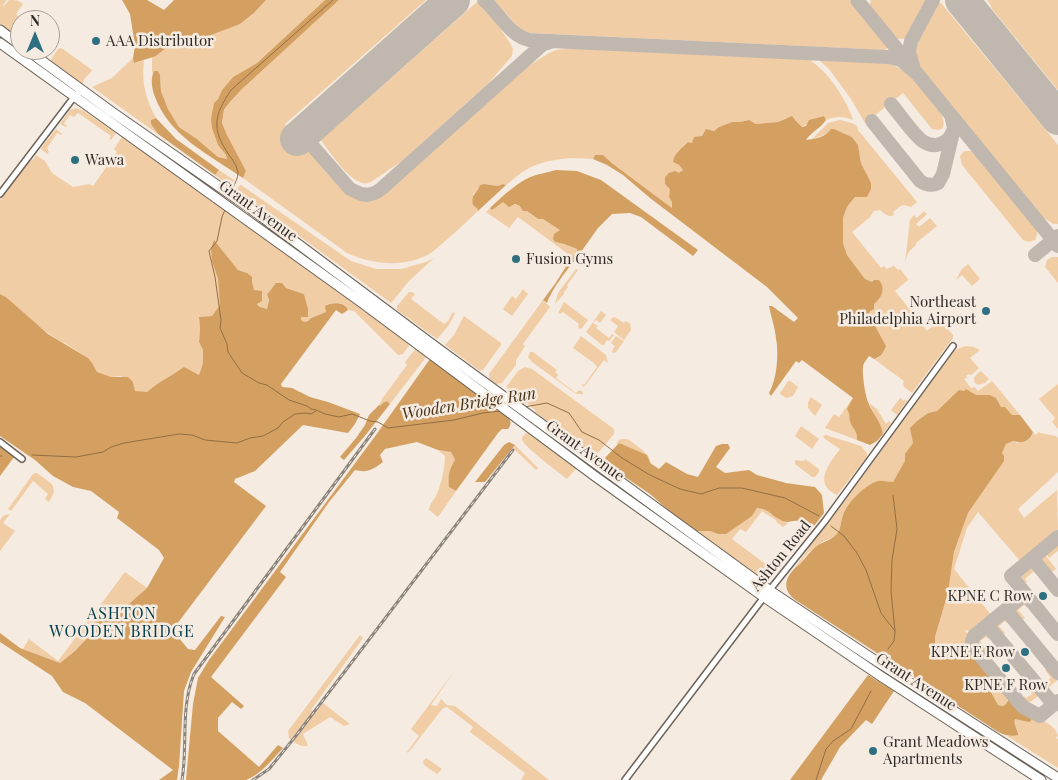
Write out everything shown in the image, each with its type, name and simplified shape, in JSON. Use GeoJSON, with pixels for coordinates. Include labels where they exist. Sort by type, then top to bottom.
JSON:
{"type":"FeatureCollection","features":[{"type":"Feature","properties":{"kind":"main road","name":"Grant Avenue"},"geometry":{"type":"LineString","coordinates":[[0,43],[321,273],[632,503],[1041,780]]}},
{"type":"Feature","properties":{"kind":"main road","name":"Grant Avenue"},"geometry":{"type":"LineString","coordinates":[[41,60],[250,208],[638,494],[766,593]]}},
{"type":"Feature","properties":{"kind":"main road"},"geometry":{"type":"LineString","coordinates":[[442,362],[458,368],[476,380],[480,379]]}},
{"type":"Feature","properties":{"kind":"main road"},"geometry":{"type":"LineString","coordinates":[[632,503],[638,494]]}},
{"type":"Feature","properties":{"kind":"main road","name":"Grant Avenue"},"geometry":{"type":"LineString","coordinates":[[864,659],[1029,760],[1052,777]]}},
{"type":"Feature","properties":{"kind":"main road"},"geometry":{"type":"LineString","coordinates":[[1024,769],[1029,760]]}},
{"type":"Feature","properties":{"kind":"street"},"geometry":{"type":"LineString","coordinates":[[0,194],[74,97],[82,90]]}},
{"type":"Feature","properties":{"kind":"street","name":"Ashton Road"},"geometry":{"type":"LineString","coordinates":[[624,780],[766,593],[825,521],[954,346]]}},
{"type":"Feature","properties":{"kind":"street"},"geometry":{"type":"LineString","coordinates":[[0,442],[22,459]]}},
{"type":"Feature","properties":{"kind":"shaded area"},"geometry":{"type":"Polygon","coordinates":[[[0,0],[7,0],[4,6],[9,0],[15,0],[23,4],[19,10],[10,10],[10,32],[0,24],[0,0]]]}},
{"type":"Feature","properties":{"kind":"shaded area"},"geometry":{"type":"Polygon","coordinates":[[[122,0],[147,0],[164,10],[174,0],[266,0],[240,24],[208,36],[190,37],[175,41],[156,56],[134,63],[135,46],[130,14],[122,0]]]}},
{"type":"Feature","properties":{"kind":"shaded area"},"geometry":{"type":"Polygon","coordinates":[[[266,0],[325,0],[257,63],[233,77],[222,90],[214,103],[218,145],[227,159],[218,157],[179,127],[168,109],[161,91],[158,71],[152,73],[152,57],[175,41],[240,24],[266,0]]]}},
{"type":"Feature","properties":{"kind":"shaded area"},"geometry":{"type":"Polygon","coordinates":[[[325,0],[339,0],[241,90],[224,110],[222,123],[246,171],[243,178],[192,144],[170,123],[161,111],[152,87],[154,71],[158,71],[160,75],[161,91],[168,109],[179,127],[218,157],[227,159],[218,145],[211,119],[214,103],[222,90],[233,77],[257,63],[325,0]]]}},
{"type":"Feature","properties":{"kind":"shaded area"},"geometry":{"type":"Polygon","coordinates":[[[339,0],[426,0],[285,124],[343,190],[353,197],[368,199],[379,196],[519,72],[556,50],[586,47],[810,58],[836,87],[845,101],[853,120],[840,117],[826,120],[823,116],[802,127],[795,120],[786,118],[778,122],[756,124],[749,120],[732,122],[714,131],[711,130],[692,143],[688,142],[677,152],[673,162],[683,170],[675,179],[670,190],[669,197],[672,202],[672,208],[603,155],[595,155],[593,159],[568,158],[544,162],[526,170],[506,185],[484,184],[473,194],[478,211],[431,253],[421,258],[400,263],[368,260],[347,253],[243,178],[246,171],[222,123],[224,111],[241,90],[339,0]]]}},
{"type":"Feature","properties":{"kind":"shaded area"},"geometry":{"type":"Polygon","coordinates":[[[494,0],[849,0],[887,48],[885,50],[531,33],[523,31],[518,27],[494,0]]]}},
{"type":"Feature","properties":{"kind":"shaded area"},"geometry":{"type":"Polygon","coordinates":[[[871,0],[925,0],[906,38],[901,39],[895,38],[871,9],[871,0]]]}},
{"type":"Feature","properties":{"kind":"shaded area"},"geometry":{"type":"Polygon","coordinates":[[[987,0],[1058,0],[1058,90],[992,9],[987,0]]]}},
{"type":"Feature","properties":{"kind":"shaded area"},"geometry":{"type":"Polygon","coordinates":[[[477,2],[491,15],[510,43],[513,49],[512,56],[487,85],[402,161],[371,182],[365,183],[352,177],[321,140],[477,2]]]}},
{"type":"Feature","properties":{"kind":"shaded area"},"geometry":{"type":"Polygon","coordinates":[[[938,3],[941,3],[1058,145],[1058,224],[1053,224],[1040,215],[919,67],[916,53],[919,39],[938,3]]]}},
{"type":"Feature","properties":{"kind":"shaded area"},"geometry":{"type":"Polygon","coordinates":[[[60,48],[92,70],[83,85],[50,61],[60,60],[60,48]]]}},
{"type":"Feature","properties":{"kind":"shaded area"},"geometry":{"type":"Polygon","coordinates":[[[133,58],[135,63],[144,60],[143,76],[145,90],[156,118],[151,120],[151,124],[158,134],[92,87],[112,78],[133,58]]]}},
{"type":"Feature","properties":{"kind":"shaded area"},"geometry":{"type":"Polygon","coordinates":[[[820,59],[865,60],[898,67],[912,77],[938,108],[944,124],[943,128],[939,130],[932,129],[903,93],[865,123],[851,99],[820,59]]]}},
{"type":"Feature","properties":{"kind":"shaded area"},"geometry":{"type":"Polygon","coordinates":[[[76,108],[84,111],[116,133],[111,140],[109,139],[111,136],[78,113],[74,117],[70,115],[64,123],[66,127],[60,124],[70,110],[76,108]]]}},
{"type":"Feature","properties":{"kind":"shaded area"},"geometry":{"type":"Polygon","coordinates":[[[792,116],[802,127],[806,126],[809,120],[824,116],[826,120],[824,123],[806,140],[823,136],[831,129],[852,137],[858,145],[861,163],[871,183],[871,189],[867,197],[855,197],[847,207],[843,218],[843,243],[847,255],[865,279],[872,282],[879,280],[883,290],[869,315],[886,346],[883,353],[878,357],[874,359],[869,356],[863,366],[863,379],[867,399],[881,426],[883,434],[870,445],[857,440],[857,434],[851,424],[847,409],[853,398],[802,360],[799,363],[796,361],[771,396],[769,393],[777,366],[777,344],[769,306],[772,306],[794,322],[798,318],[767,287],[650,198],[623,175],[593,159],[595,155],[603,155],[672,208],[672,202],[669,197],[670,189],[665,184],[665,177],[669,173],[675,171],[679,173],[683,170],[673,162],[675,156],[688,142],[692,143],[694,137],[702,136],[706,129],[714,131],[732,122],[749,120],[756,124],[778,122],[792,116]]]}},
{"type":"Feature","properties":{"kind":"shaded area"},"geometry":{"type":"Polygon","coordinates":[[[156,118],[176,139],[219,170],[215,175],[158,134],[151,124],[151,120],[156,118]]]}},
{"type":"Feature","properties":{"kind":"shaded area"},"geometry":{"type":"Polygon","coordinates":[[[840,120],[857,126],[858,130],[917,202],[911,207],[901,206],[893,212],[894,215],[892,216],[886,215],[880,210],[874,211],[870,217],[852,232],[881,268],[884,266],[887,269],[894,266],[898,270],[900,269],[908,279],[895,291],[927,331],[940,320],[953,335],[953,338],[912,393],[904,387],[904,381],[874,359],[879,358],[869,315],[873,304],[872,283],[865,279],[847,255],[843,243],[843,218],[866,173],[861,163],[858,145],[852,137],[834,129],[811,140],[828,123],[840,120]]]}},
{"type":"Feature","properties":{"kind":"shaded area"},"geometry":{"type":"Polygon","coordinates":[[[56,129],[62,134],[57,133],[47,148],[49,152],[47,154],[41,148],[56,129]]]}},
{"type":"Feature","properties":{"kind":"shaded area"},"geometry":{"type":"Polygon","coordinates":[[[122,137],[129,140],[333,286],[410,344],[403,354],[398,355],[354,311],[348,310],[342,304],[327,304],[326,312],[304,322],[300,320],[301,317],[307,314],[308,309],[304,294],[286,288],[268,297],[267,309],[260,307],[257,303],[262,301],[262,296],[254,290],[247,273],[238,270],[217,244],[211,249],[212,261],[218,279],[220,306],[212,316],[199,317],[199,342],[203,350],[203,363],[199,375],[165,382],[147,392],[135,392],[133,382],[120,376],[111,377],[97,372],[81,354],[48,333],[0,294],[0,200],[30,160],[32,161],[36,155],[45,161],[52,173],[73,187],[89,184],[93,186],[117,152],[114,149],[122,137]]]}},
{"type":"Feature","properties":{"kind":"shaded area"},"geometry":{"type":"Polygon","coordinates":[[[964,151],[974,153],[1037,229],[1035,240],[1028,242],[1023,240],[962,165],[960,156],[964,151]]]}},
{"type":"Feature","properties":{"kind":"shaded area"},"geometry":{"type":"Polygon","coordinates":[[[219,170],[234,180],[231,187],[215,175],[219,170]]]}},
{"type":"Feature","properties":{"kind":"shaded area"},"geometry":{"type":"Polygon","coordinates":[[[556,170],[577,171],[601,180],[698,250],[693,256],[641,217],[630,213],[612,214],[598,228],[578,257],[564,273],[547,303],[543,300],[572,257],[577,253],[577,249],[555,242],[553,239],[554,234],[560,230],[543,219],[538,219],[527,211],[523,211],[520,206],[515,204],[509,207],[503,202],[492,210],[490,208],[523,181],[536,175],[556,170]]]}},
{"type":"Feature","properties":{"kind":"shaded area"},"geometry":{"type":"Polygon","coordinates":[[[241,185],[351,261],[376,269],[401,269],[434,258],[409,281],[391,303],[239,192],[237,189],[241,185]]]}},
{"type":"Feature","properties":{"kind":"shaded area"},"geometry":{"type":"Polygon","coordinates":[[[480,185],[506,185],[478,211],[473,205],[473,198],[480,185]]]}},
{"type":"Feature","properties":{"kind":"shaded area"},"geometry":{"type":"Polygon","coordinates":[[[503,202],[520,206],[538,219],[542,218],[560,230],[553,239],[555,242],[577,249],[577,253],[572,257],[518,217],[509,228],[486,212],[503,202]]]}},
{"type":"Feature","properties":{"kind":"shaded area"},"geometry":{"type":"Polygon","coordinates":[[[924,211],[927,214],[916,224],[919,227],[930,218],[937,226],[916,243],[908,253],[905,263],[910,220],[914,215],[917,218],[924,211]]]}},
{"type":"Feature","properties":{"kind":"shaded area"},"geometry":{"type":"Polygon","coordinates":[[[214,240],[238,270],[252,277],[254,290],[262,291],[262,301],[257,304],[260,307],[267,309],[269,300],[267,294],[276,283],[282,283],[286,288],[304,294],[308,317],[301,317],[301,320],[304,322],[326,312],[325,306],[335,303],[346,307],[348,310],[342,314],[336,310],[281,384],[282,387],[292,388],[310,397],[360,414],[348,433],[303,425],[255,471],[235,479],[234,482],[266,506],[171,632],[188,649],[195,650],[221,616],[225,617],[191,672],[184,691],[177,780],[159,780],[173,770],[85,703],[63,692],[52,676],[0,642],[0,633],[20,648],[60,663],[91,634],[94,622],[122,610],[147,588],[164,558],[159,550],[117,518],[119,512],[91,491],[73,487],[53,476],[35,460],[0,436],[0,294],[6,297],[48,334],[88,358],[97,372],[111,377],[128,377],[133,382],[135,391],[147,392],[184,367],[199,375],[203,363],[203,350],[199,342],[199,317],[212,316],[220,305],[218,279],[212,261],[211,249],[214,240]]]}},
{"type":"Feature","properties":{"kind":"shaded area"},"geometry":{"type":"Polygon","coordinates":[[[1052,257],[1058,257],[1058,283],[1045,267],[1047,260],[1052,257]]]}},
{"type":"Feature","properties":{"kind":"shaded area"},"geometry":{"type":"Polygon","coordinates":[[[968,264],[980,279],[972,286],[962,275],[956,280],[961,270],[968,264]]]}},
{"type":"Feature","properties":{"kind":"shaded area"},"geometry":{"type":"Polygon","coordinates":[[[576,269],[578,270],[567,285],[568,287],[564,294],[555,304],[558,293],[576,269]]]}},
{"type":"Feature","properties":{"kind":"shaded area"},"geometry":{"type":"Polygon","coordinates":[[[523,289],[528,294],[512,316],[503,309],[512,296],[516,299],[523,289]]]}},
{"type":"Feature","properties":{"kind":"shaded area"},"geometry":{"type":"Polygon","coordinates":[[[409,292],[415,294],[411,299],[444,324],[453,312],[455,313],[449,325],[437,339],[397,310],[397,306],[409,292]]]}},
{"type":"Feature","properties":{"kind":"shaded area"},"geometry":{"type":"Polygon","coordinates":[[[543,300],[550,307],[523,344],[525,346],[516,360],[516,365],[502,383],[496,384],[489,379],[489,374],[543,300]]]}},
{"type":"Feature","properties":{"kind":"shaded area"},"geometry":{"type":"Polygon","coordinates":[[[564,302],[588,320],[582,328],[579,329],[579,324],[563,312],[558,313],[564,302]]]}},
{"type":"Feature","properties":{"kind":"shaded area"},"geometry":{"type":"Polygon","coordinates":[[[601,311],[606,315],[600,323],[596,320],[593,323],[598,326],[596,328],[609,338],[612,334],[614,335],[604,345],[586,332],[601,311]]]}},
{"type":"Feature","properties":{"kind":"shaded area"},"geometry":{"type":"Polygon","coordinates":[[[464,316],[501,343],[483,370],[480,371],[445,345],[454,335],[464,316]]]}},
{"type":"Feature","properties":{"kind":"shaded area"},"geometry":{"type":"Polygon","coordinates":[[[613,317],[624,323],[625,321],[630,323],[631,330],[624,340],[614,332],[618,326],[610,320],[613,317]]]}},
{"type":"Feature","properties":{"kind":"shaded area"},"geometry":{"type":"Polygon","coordinates":[[[581,336],[606,355],[608,363],[604,360],[584,387],[580,383],[584,385],[597,367],[573,348],[581,336]]]}},
{"type":"Feature","properties":{"kind":"shaded area"},"geometry":{"type":"Polygon","coordinates":[[[616,336],[624,341],[616,352],[613,353],[612,351],[615,346],[611,343],[616,336]]]}},
{"type":"Feature","properties":{"kind":"shaded area"},"geometry":{"type":"Polygon","coordinates":[[[966,346],[980,350],[970,358],[979,368],[964,379],[971,388],[975,387],[978,391],[992,381],[1020,415],[1012,415],[1005,407],[1001,408],[996,398],[990,395],[976,395],[928,413],[911,428],[913,443],[906,454],[906,461],[893,482],[887,482],[847,507],[843,514],[841,528],[836,536],[824,541],[810,551],[804,557],[802,563],[790,575],[942,364],[952,352],[966,346]]]}},
{"type":"Feature","properties":{"kind":"shaded area"},"geometry":{"type":"Polygon","coordinates":[[[416,348],[427,356],[390,404],[387,401],[380,407],[382,399],[407,365],[406,361],[416,348]]]}},
{"type":"Feature","properties":{"kind":"shaded area"},"geometry":{"type":"Polygon","coordinates":[[[530,352],[533,352],[557,370],[555,372],[558,374],[556,378],[576,393],[579,390],[583,394],[576,394],[532,362],[528,357],[530,352]]]}},
{"type":"Feature","properties":{"kind":"shaded area"},"geometry":{"type":"Polygon","coordinates":[[[430,359],[507,416],[511,422],[510,426],[508,429],[502,429],[498,433],[456,491],[449,487],[449,473],[455,460],[451,452],[438,450],[417,442],[385,449],[380,455],[383,462],[379,465],[367,471],[355,470],[329,502],[280,572],[286,577],[211,677],[244,706],[241,709],[232,702],[218,718],[218,731],[259,767],[278,745],[283,748],[261,770],[246,780],[186,780],[193,704],[198,678],[209,660],[430,359]]]}},
{"type":"Feature","properties":{"kind":"shaded area"},"geometry":{"type":"Polygon","coordinates":[[[525,367],[532,369],[614,429],[614,434],[598,453],[594,456],[535,412],[527,403],[524,404],[513,396],[514,394],[507,386],[518,371],[525,367]]]}},
{"type":"Feature","properties":{"kind":"shaded area"},"geometry":{"type":"Polygon","coordinates":[[[981,371],[989,379],[985,383],[978,385],[974,379],[981,371]]]}},
{"type":"Feature","properties":{"kind":"shaded area"},"geometry":{"type":"Polygon","coordinates":[[[789,380],[798,387],[793,396],[786,398],[780,393],[789,380]]]}},
{"type":"Feature","properties":{"kind":"shaded area"},"geometry":{"type":"Polygon","coordinates":[[[1058,384],[1058,429],[1052,422],[1055,418],[1039,399],[1058,384]]]}},
{"type":"Feature","properties":{"kind":"shaded area"},"geometry":{"type":"Polygon","coordinates":[[[966,389],[976,395],[990,395],[996,398],[1001,407],[1005,407],[1012,415],[1020,415],[1033,432],[1030,438],[1025,441],[1013,441],[1006,444],[1002,453],[1004,461],[968,513],[954,552],[948,593],[935,637],[935,645],[937,652],[949,653],[960,651],[966,646],[969,647],[994,679],[989,688],[998,705],[1003,706],[1009,698],[1032,715],[1031,721],[1028,722],[1015,719],[1018,735],[1013,736],[1005,735],[994,729],[794,599],[786,587],[789,575],[811,551],[837,534],[845,510],[857,495],[878,481],[893,482],[905,461],[905,454],[913,443],[910,428],[928,413],[937,411],[959,390],[964,391],[966,389]]]}},
{"type":"Feature","properties":{"kind":"shaded area"},"geometry":{"type":"Polygon","coordinates":[[[811,397],[822,405],[815,416],[808,408],[808,402],[811,397]]]}},
{"type":"Feature","properties":{"kind":"shaded area"},"geometry":{"type":"Polygon","coordinates":[[[853,398],[851,419],[858,433],[857,440],[825,428],[834,414],[839,417],[853,398]]]}},
{"type":"Feature","properties":{"kind":"shaded area"},"geometry":{"type":"Polygon","coordinates":[[[900,398],[907,401],[897,415],[891,410],[900,398]]]}},
{"type":"Feature","properties":{"kind":"shaded area"},"geometry":{"type":"Polygon","coordinates":[[[387,401],[390,404],[364,437],[344,460],[340,457],[365,425],[369,415],[379,405],[387,401]]]}},
{"type":"Feature","properties":{"kind":"shaded area"},"geometry":{"type":"Polygon","coordinates":[[[869,403],[877,409],[886,424],[889,421],[891,423],[883,434],[882,429],[869,403]]]}},
{"type":"Feature","properties":{"kind":"shaded area"},"geometry":{"type":"Polygon","coordinates":[[[801,426],[819,439],[812,449],[795,436],[801,426]]]}},
{"type":"Feature","properties":{"kind":"shaded area"},"geometry":{"type":"Polygon","coordinates":[[[528,432],[577,468],[567,479],[524,443],[522,437],[528,432]]]}},
{"type":"Feature","properties":{"kind":"shaded area"},"geometry":{"type":"Polygon","coordinates":[[[1033,432],[1035,435],[1039,432],[1058,438],[1058,472],[1018,509],[1024,518],[1057,490],[1058,532],[1021,562],[978,512],[967,528],[954,569],[992,616],[972,634],[967,630],[965,631],[970,636],[969,647],[965,646],[959,651],[952,653],[936,652],[935,637],[948,593],[954,552],[968,513],[1003,461],[1002,453],[1006,444],[1013,441],[1018,443],[1031,437],[1033,432]]]}},
{"type":"Feature","properties":{"kind":"shaded area"},"geometry":{"type":"Polygon","coordinates":[[[826,435],[861,446],[867,453],[867,457],[837,495],[827,488],[824,478],[830,462],[840,449],[825,439],[823,436],[826,435]]]}},
{"type":"Feature","properties":{"kind":"shaded area"},"geometry":{"type":"Polygon","coordinates":[[[622,439],[629,440],[643,450],[651,464],[619,443],[616,444],[622,439]]]}},
{"type":"Feature","properties":{"kind":"shaded area"},"geometry":{"type":"Polygon","coordinates":[[[509,442],[515,445],[485,482],[475,482],[504,445],[509,442]]]}},
{"type":"Feature","properties":{"kind":"shaded area"},"geometry":{"type":"Polygon","coordinates":[[[619,443],[647,455],[650,463],[659,469],[666,462],[687,474],[698,477],[716,446],[728,444],[730,448],[716,467],[725,473],[749,470],[757,475],[786,483],[815,487],[822,495],[824,513],[814,526],[811,526],[798,521],[785,522],[767,511],[757,508],[752,516],[726,534],[697,531],[609,464],[605,458],[619,443]]]}},
{"type":"Feature","properties":{"kind":"shaded area"},"geometry":{"type":"Polygon","coordinates":[[[515,445],[538,468],[536,470],[513,448],[515,445]]]}},
{"type":"Feature","properties":{"kind":"shaded area"},"geometry":{"type":"Polygon","coordinates":[[[0,446],[14,457],[0,476],[0,446]]]}},
{"type":"Feature","properties":{"kind":"shaded area"},"geometry":{"type":"Polygon","coordinates":[[[438,450],[451,452],[455,460],[451,466],[449,487],[456,491],[438,517],[429,510],[440,487],[444,465],[445,456],[438,450]]]}},
{"type":"Feature","properties":{"kind":"shaded area"},"geometry":{"type":"Polygon","coordinates":[[[805,459],[819,469],[815,477],[812,477],[795,464],[795,460],[804,461],[805,459]]]}},
{"type":"Feature","properties":{"kind":"shaded area"},"geometry":{"type":"Polygon","coordinates":[[[37,473],[54,488],[49,502],[45,499],[48,494],[33,481],[11,511],[8,509],[33,474],[37,473]]]}},
{"type":"Feature","properties":{"kind":"shaded area"},"geometry":{"type":"Polygon","coordinates":[[[757,508],[766,510],[788,523],[783,527],[762,511],[746,532],[740,529],[732,539],[764,563],[773,562],[779,557],[782,559],[772,570],[763,576],[753,573],[697,531],[710,531],[718,534],[752,516],[757,508]]]}},
{"type":"Feature","properties":{"kind":"shaded area"},"geometry":{"type":"Polygon","coordinates":[[[8,514],[3,523],[15,531],[0,551],[0,520],[8,514]]]}},
{"type":"Feature","properties":{"kind":"shaded area"},"geometry":{"type":"Polygon","coordinates":[[[1055,542],[1058,542],[1058,551],[1049,558],[1044,551],[1055,542]]]}},
{"type":"Feature","properties":{"kind":"shaded area"},"geometry":{"type":"Polygon","coordinates":[[[1043,552],[1056,569],[1051,573],[1048,573],[1039,562],[1043,552]]]}},
{"type":"Feature","properties":{"kind":"shaded area"},"geometry":{"type":"Polygon","coordinates":[[[1027,564],[1033,564],[1036,568],[1025,579],[1027,582],[1023,584],[1018,579],[1018,574],[1027,564]]]}},
{"type":"Feature","properties":{"kind":"shaded area"},"geometry":{"type":"Polygon","coordinates":[[[125,572],[147,588],[122,610],[94,622],[91,634],[60,663],[23,649],[29,639],[58,661],[125,572]]]}},
{"type":"Feature","properties":{"kind":"shaded area"},"geometry":{"type":"Polygon","coordinates":[[[1025,599],[1030,604],[1026,607],[1024,605],[1018,610],[1025,618],[1020,621],[1014,614],[1013,609],[1025,599]]]}},
{"type":"Feature","properties":{"kind":"shaded area"},"geometry":{"type":"Polygon","coordinates":[[[1006,615],[1010,621],[1007,623],[1005,621],[999,626],[1005,633],[1001,636],[994,628],[994,625],[1001,617],[1006,615]]]}},
{"type":"Feature","properties":{"kind":"shaded area"},"geometry":{"type":"Polygon","coordinates":[[[984,631],[989,632],[991,636],[980,641],[986,649],[982,652],[974,642],[984,631]]]}},
{"type":"Feature","properties":{"kind":"shaded area"},"geometry":{"type":"Polygon","coordinates":[[[360,635],[363,638],[311,710],[316,712],[323,703],[350,724],[344,726],[330,717],[303,734],[308,746],[296,743],[289,738],[288,731],[360,635]]]}},
{"type":"Feature","properties":{"kind":"shaded area"},"geometry":{"type":"Polygon","coordinates":[[[1048,668],[1054,672],[1058,680],[1045,690],[1040,684],[1044,680],[1045,682],[1051,678],[1045,670],[1048,668]]]}},
{"type":"Feature","properties":{"kind":"shaded area"},"geometry":{"type":"Polygon","coordinates":[[[455,670],[431,705],[437,706],[441,699],[447,705],[455,706],[549,780],[521,780],[525,773],[470,732],[473,727],[447,707],[443,708],[407,752],[419,736],[411,729],[455,670]]]}},
{"type":"Feature","properties":{"kind":"shaded area"},"geometry":{"type":"Polygon","coordinates":[[[868,675],[894,691],[872,724],[866,720],[840,747],[821,780],[790,780],[868,675]]]}},
{"type":"Feature","properties":{"kind":"shaded area"},"geometry":{"type":"Polygon","coordinates":[[[992,675],[1012,699],[1008,698],[1003,706],[998,705],[989,687],[994,679],[992,675]]]}},
{"type":"Feature","properties":{"kind":"shaded area"},"geometry":{"type":"Polygon","coordinates":[[[1033,685],[1040,695],[1027,704],[1022,702],[1021,700],[1024,696],[1026,698],[1032,694],[1028,688],[1033,685]]]}},
{"type":"Feature","properties":{"kind":"shaded area"},"geometry":{"type":"Polygon","coordinates":[[[1032,715],[1048,723],[1057,732],[1058,768],[1007,736],[1012,736],[1018,731],[1014,724],[1015,719],[1028,722],[1032,715]]]}},
{"type":"Feature","properties":{"kind":"shaded area"},"geometry":{"type":"Polygon","coordinates":[[[426,758],[442,769],[437,774],[424,765],[423,761],[426,758]]]}},
{"type":"Feature","properties":{"kind":"waterway","name":"Wooden Bridge Run"},"geometry":{"type":"LineString","coordinates":[[233,188],[238,173],[235,163],[223,146],[217,129],[218,115],[225,99],[231,90],[333,0]]}},
{"type":"Feature","properties":{"kind":"waterway","name":"Wooden Bridge Run"},"geometry":{"type":"LineString","coordinates":[[225,210],[217,241],[209,251],[215,277],[221,320],[220,328],[227,344],[228,352],[242,373],[259,383],[267,385],[289,400],[311,409],[339,417],[352,414],[378,422],[388,428],[454,420],[500,411]]}},
{"type":"Feature","properties":{"kind":"waterway","name":"Wooden Bridge Run"},"geometry":{"type":"LineString","coordinates":[[524,407],[547,403],[569,413],[582,432],[599,440],[622,458],[650,475],[680,489],[701,494],[719,488],[742,488],[785,498],[819,516]]}},
{"type":"Feature","properties":{"kind":"waterway"},"geometry":{"type":"LineString","coordinates":[[32,455],[76,457],[103,452],[124,443],[179,434],[192,435],[205,440],[237,443],[263,436],[278,428],[295,414],[311,414],[316,411]]}},
{"type":"Feature","properties":{"kind":"waterway"},"geometry":{"type":"LineString","coordinates":[[888,649],[894,641],[895,632],[891,591],[892,560],[897,529],[893,495]]}},
{"type":"Feature","properties":{"kind":"waterway","name":"Wooden Bridge Run"},"geometry":{"type":"LineString","coordinates":[[831,526],[844,536],[857,553],[866,570],[881,613],[895,631]]}},
{"type":"Feature","properties":{"kind":"waterway","name":"Wooden Bridge Run"},"geometry":{"type":"LineString","coordinates":[[816,780],[826,749],[833,741],[851,729],[871,691]]}},
{"type":"Feature","properties":{"kind":"taxiway"},"geometry":{"type":"LineString","coordinates":[[484,0],[510,29],[529,40],[888,57],[901,60],[917,74]]}},
{"type":"Feature","properties":{"kind":"taxiway"},"geometry":{"type":"LineString","coordinates":[[857,0],[1058,246]]}},
{"type":"Feature","properties":{"kind":"taxiway"},"geometry":{"type":"LineString","coordinates":[[913,66],[909,52],[911,41],[933,0]]}},
{"type":"Feature","properties":{"kind":"taxiway"},"geometry":{"type":"LineString","coordinates":[[302,134],[350,189],[367,195],[375,193],[542,45],[553,41]]}},
{"type":"Feature","properties":{"kind":"taxiway"},"geometry":{"type":"LineString","coordinates":[[891,104],[916,135],[926,143],[938,145],[948,139],[953,131]]}},
{"type":"Feature","properties":{"kind":"taxiway"},"geometry":{"type":"LineString","coordinates":[[872,121],[920,181],[931,185],[938,183],[943,174],[954,128],[951,115]]}},
{"type":"Feature","properties":{"kind":"taxiway"},"geometry":{"type":"LineString","coordinates":[[1035,255],[1058,236]]}},
{"type":"Feature","properties":{"kind":"taxiway"},"geometry":{"type":"LineString","coordinates":[[1058,537],[1011,576],[1058,634]]}},
{"type":"Feature","properties":{"kind":"taxiway"},"geometry":{"type":"LineString","coordinates":[[1032,558],[1058,590]]}},
{"type":"Feature","properties":{"kind":"taxiway"},"geometry":{"type":"LineString","coordinates":[[1025,594],[974,636],[972,646],[1023,707],[1040,716],[1058,701]]}},
{"type":"Feature","properties":{"kind":"taxiway"},"geometry":{"type":"LineString","coordinates":[[1006,610],[1058,673]]}},
{"type":"Feature","properties":{"kind":"taxiway"},"geometry":{"type":"LineString","coordinates":[[987,625],[1054,705]]}},
{"type":"Feature","properties":{"kind":"runway"},"geometry":{"type":"LineString","coordinates":[[297,139],[453,0]]}},
{"type":"Feature","properties":{"kind":"runway"},"geometry":{"type":"LineString","coordinates":[[962,0],[1058,118]]}},
{"type":"Feature","properties":{"kind":"railway"},"geometry":{"type":"LineString","coordinates":[[182,780],[187,700],[194,674],[375,429]]}},
{"type":"Feature","properties":{"kind":"railway"},"geometry":{"type":"LineString","coordinates":[[253,780],[269,769],[295,737],[513,450]]}},
{"type":"Feature","properties":{"kind":"place","name":"AAA Distributor"},"geometry":{"type":"Point","coordinates":[96,41]}},
{"type":"Feature","properties":{"kind":"place","name":"Wawa"},"geometry":{"type":"Point","coordinates":[75,160]}},
{"type":"Feature","properties":{"kind":"place","name":"Fusion Gyms"},"geometry":{"type":"Point","coordinates":[516,259]}},
{"type":"Feature","properties":{"kind":"place","name":"Northeast Philadelphia Airport"},"geometry":{"type":"Point","coordinates":[986,311]}},
{"type":"Feature","properties":{"kind":"place","name":"KPNE C Row"},"geometry":{"type":"Point","coordinates":[1043,596]}},
{"type":"Feature","properties":{"kind":"place","name":"KPNE E Row"},"geometry":{"type":"Point","coordinates":[1025,652]}},
{"type":"Feature","properties":{"kind":"place","name":"KPNE F Row"},"geometry":{"type":"Point","coordinates":[1006,668]}},
{"type":"Feature","properties":{"kind":"place","name":"Grant Meadows Apartments"},"geometry":{"type":"Point","coordinates":[873,751]}},
{"type":"Feature","properties":{"kind":"district","name":"ASHTON WOODEN BRIDGE"},"geometry":{"type":"Point","coordinates":[122,623]}}]}
